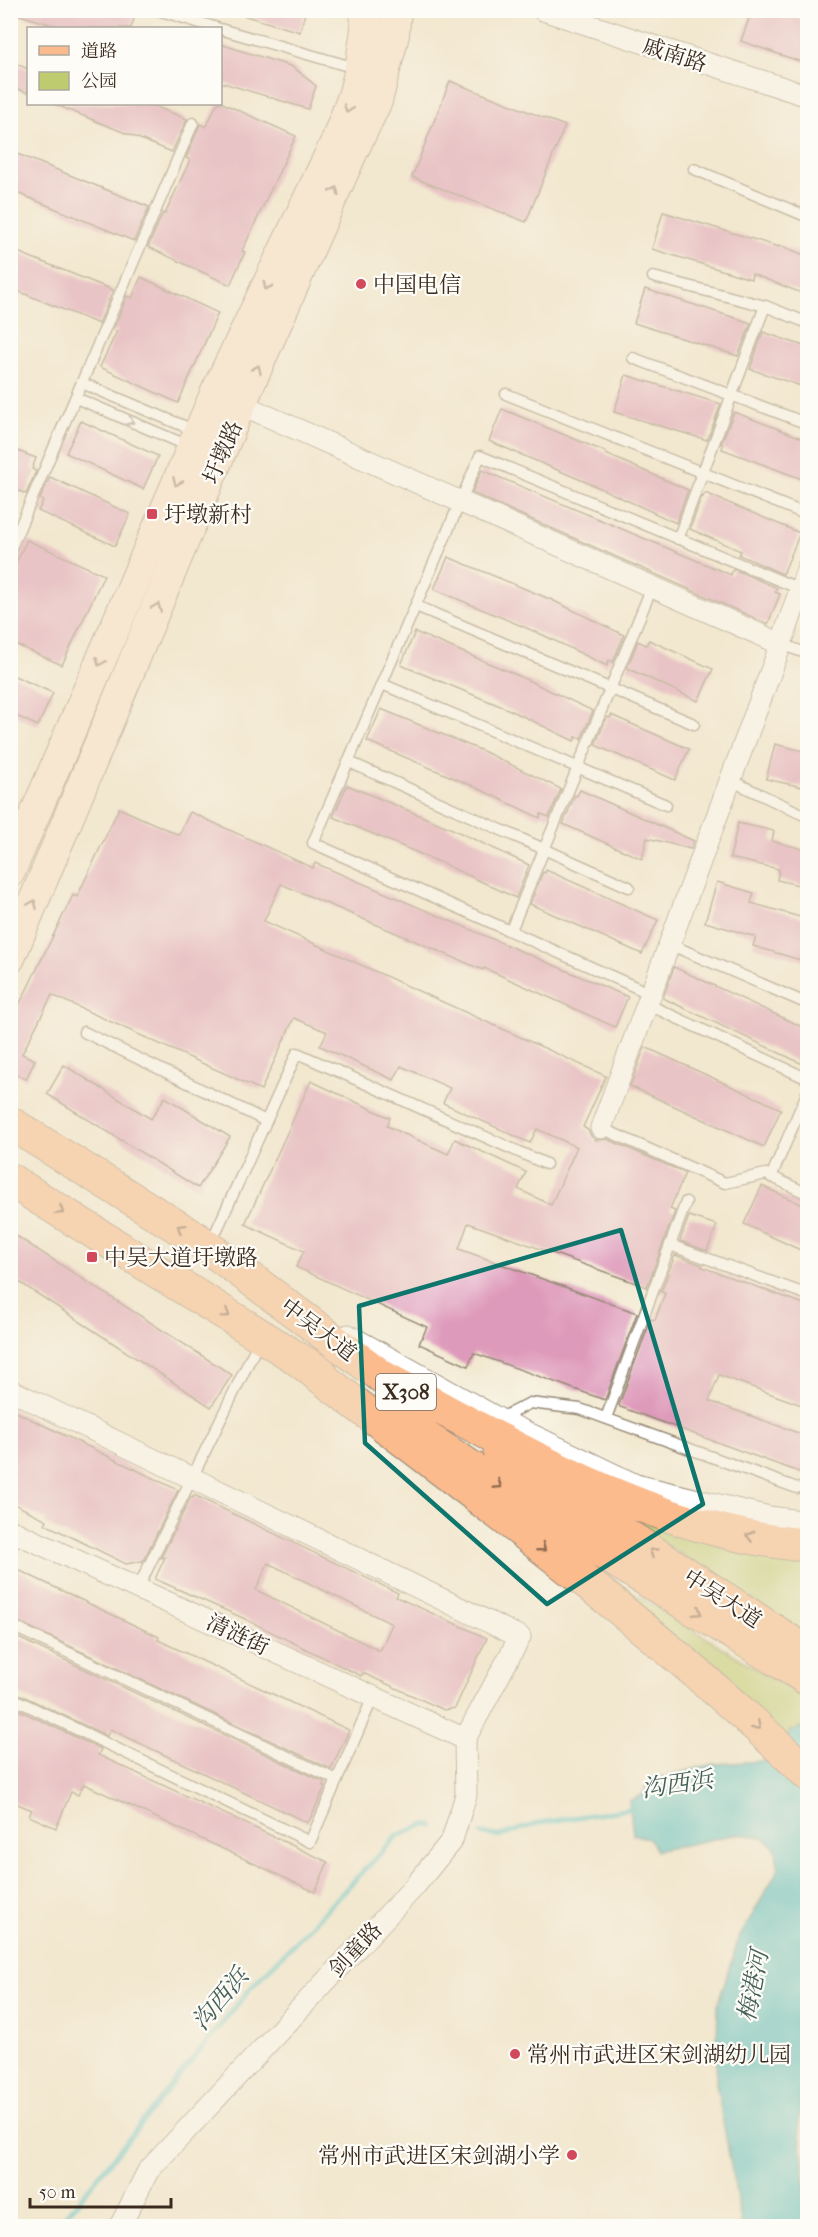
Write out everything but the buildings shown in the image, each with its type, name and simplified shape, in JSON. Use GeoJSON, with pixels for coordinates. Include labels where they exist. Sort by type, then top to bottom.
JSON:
{"type":"FeatureCollection","features":[{"type":"Feature","properties":{"kind":"main road","name":"圩墩路"},"geometry":{"type":"LineString","coordinates":[[10,958],[228,399],[353,96],[366,29],[365,10]]}},
{"type":"Feature","properties":{"kind":"main road","name":"圩墩路"},"geometry":{"type":"LineString","coordinates":[[10,872],[195,440],[228,399],[377,101],[392,44],[396,10]]}},
{"type":"Feature","properties":{"kind":"main road"},"geometry":{"type":"LineString","coordinates":[[352,153],[383,107],[405,64],[415,10]]}},
{"type":"Feature","properties":{"kind":"main road","name":"中吴大道"},"geometry":{"type":"LineString","coordinates":[[10,1123],[209,1248],[384,1378],[805,1669]]}},
{"type":"Feature","properties":{"kind":"main road","name":"中吴大道"},"geometry":{"type":"LineString","coordinates":[[10,1180],[405,1424],[585,1542],[805,1669]]}},
{"type":"Feature","properties":{"kind":"main road"},"geometry":{"type":"LineString","coordinates":[[296,1358],[559,1561],[713,1687],[807,1774]]}},
{"type":"Feature","properties":{"kind":"main road"},"geometry":{"type":"LineString","coordinates":[[384,1378],[543,1461],[648,1509],[778,1543],[807,1545]]}},
{"type":"Feature","properties":{"kind":"street","name":"戚南路"},"geometry":{"type":"LineString","coordinates":[[543,10],[806,90]]}},
{"type":"Feature","properties":{"kind":"street"},"geometry":{"type":"LineString","coordinates":[[228,399],[781,644]]}},
{"type":"Feature","properties":{"kind":"street"},"geometry":{"type":"LineString","coordinates":[[601,1128],[781,644],[807,567]]}},
{"type":"Feature","properties":{"kind":"street"},"geometry":{"type":"LineString","coordinates":[[269,1292],[499,1419],[636,1485],[769,1517],[807,1522]]}},
{"type":"Feature","properties":{"kind":"street"},"geometry":{"type":"LineString","coordinates":[[10,1390],[192,1478]]}},
{"type":"Feature","properties":{"kind":"street","name":"剑童路"},"geometry":{"type":"LineString","coordinates":[[120,2226],[148,2171],[414,1887],[452,1840],[466,1795],[465,1739],[520,1637],[192,1478]]}},
{"type":"Feature","properties":{"kind":"street","name":"清涟街"},"geometry":{"type":"LineString","coordinates":[[10,1530],[465,1739]]}},
{"type":"Feature","properties":{"kind":"lane"},"geometry":{"type":"LineString","coordinates":[[158,10],[213,27]]}},
{"type":"Feature","properties":{"kind":"lane"},"geometry":{"type":"LineString","coordinates":[[222,30],[360,69]]}},
{"type":"Feature","properties":{"kind":"lane"},"geometry":{"type":"LineString","coordinates":[[10,550],[193,123]]}},
{"type":"Feature","properties":{"kind":"lane"},"geometry":{"type":"LineString","coordinates":[[694,169],[807,217]]}},
{"type":"Feature","properties":{"kind":"lane"},"geometry":{"type":"LineString","coordinates":[[652,277],[765,306],[807,323]]}},
{"type":"Feature","properties":{"kind":"lane"},"geometry":{"type":"LineString","coordinates":[[678,539],[765,306]]}},
{"type":"Feature","properties":{"kind":"lane"},"geometry":{"type":"LineString","coordinates":[[633,358],[807,424]]}},
{"type":"Feature","properties":{"kind":"lane"},"geometry":{"type":"LineString","coordinates":[[82,383],[195,440]]}},
{"type":"Feature","properties":{"kind":"lane"},"geometry":{"type":"LineString","coordinates":[[506,394],[807,515]]}},
{"type":"Feature","properties":{"kind":"lane"},"geometry":{"type":"LineString","coordinates":[[76,398],[195,440]]}},
{"type":"Feature","properties":{"kind":"lane"},"geometry":{"type":"LineString","coordinates":[[800,589],[480,456],[313,843],[511,930],[807,1079]]}},
{"type":"Feature","properties":{"kind":"lane"},"geometry":{"type":"LineString","coordinates":[[511,930],[652,587]]}},
{"type":"Feature","properties":{"kind":"lane"},"geometry":{"type":"LineString","coordinates":[[416,606],[694,724]]}},
{"type":"Feature","properties":{"kind":"lane"},"geometry":{"type":"LineString","coordinates":[[781,644],[807,654]]}},
{"type":"Feature","properties":{"kind":"lane"},"geometry":{"type":"LineString","coordinates":[[382,684],[666,806]]}},
{"type":"Feature","properties":{"kind":"lane"},"geometry":{"type":"LineString","coordinates":[[349,762],[629,887]]}},
{"type":"Feature","properties":{"kind":"lane"},"geometry":{"type":"LineString","coordinates":[[730,780],[807,817]]}},
{"type":"Feature","properties":{"kind":"lane"},"geometry":{"type":"LineString","coordinates":[[669,944],[807,1004]]}},
{"type":"Feature","properties":{"kind":"lane"},"geometry":{"type":"LineString","coordinates":[[84,1032],[266,1121]]}},
{"type":"Feature","properties":{"kind":"lane"},"geometry":{"type":"LineString","coordinates":[[209,1248],[297,1053],[546,1164]]}},
{"type":"Feature","properties":{"kind":"lane"},"geometry":{"type":"LineString","coordinates":[[771,1177],[807,1091]]}},
{"type":"Feature","properties":{"kind":"lane"},"geometry":{"type":"LineString","coordinates":[[601,1128],[725,1183],[766,1174],[807,1194]]}},
{"type":"Feature","properties":{"kind":"lane"},"geometry":{"type":"LineString","coordinates":[[606,1418],[686,1202]]}},
{"type":"Feature","properties":{"kind":"lane"},"geometry":{"type":"LineString","coordinates":[[670,1245],[807,1295]]}},
{"type":"Feature","properties":{"kind":"lane"},"geometry":{"type":"LineString","coordinates":[[138,1588],[261,1336]]}},
{"type":"Feature","properties":{"kind":"lane"},"geometry":{"type":"LineString","coordinates":[[499,1419],[530,1403],[580,1409],[797,1488]]}},
{"type":"Feature","properties":{"kind":"lane"},"geometry":{"type":"LineString","coordinates":[[10,1625],[337,1780]]}},
{"type":"Feature","properties":{"kind":"lane"},"geometry":{"type":"LineString","coordinates":[[10,1696],[310,1842],[374,1697]]}},
{"type":"Feature","properties":{"kind":"highlighted area"},"geometry":{"type":"Polygon","coordinates":[[[621,1230],[703,1504],[547,1604],[365,1443],[359,1306],[621,1230]]]}},
{"type":"Feature","properties":{"kind":"green space"},"geometry":{"type":"Polygon","coordinates":[[[638,1516],[807,1558],[807,1635],[634,1525],[638,1516]]]}},
{"type":"Feature","properties":{"kind":"green space"},"geometry":{"type":"Polygon","coordinates":[[[614,1581],[807,1700],[807,1725],[790,1731],[787,1739],[610,1588],[614,1581]]]}},
{"type":"Feature","properties":{"kind":"water","name":"梅港河"},"geometry":{"type":"Polygon","coordinates":[[[807,1725],[808,2022],[804,2033],[799,2122],[807,2226],[742,2226],[716,2083],[718,2003],[739,1938],[778,1870],[776,1849],[763,1837],[737,1834],[656,1851],[649,1839],[633,1834],[629,1801],[642,1795],[650,1780],[714,1764],[780,1760],[790,1731],[807,1725]]]}},
{"type":"Feature","properties":{"kind":"waterway","name":"沟西浜"},"geometry":{"type":"LineString","coordinates":[[482,1834],[500,1836],[539,1823],[637,1808]]}},
{"type":"Feature","properties":{"kind":"waterway","name":"沟西浜"},"geometry":{"type":"LineString","coordinates":[[58,2226],[249,1990],[397,1836],[424,1825],[433,1826]]}},
{"type":"Feature","properties":{"kind":"place","name":"中国电信"},"geometry":{"type":"Point","coordinates":[361,284]}},
{"type":"Feature","properties":{"kind":"place","name":"圩墩新村"},"geometry":{"type":"Point","coordinates":[152,514]}},
{"type":"Feature","properties":{"kind":"place","name":"中吴大道圩墩路"},"geometry":{"type":"Point","coordinates":[92,1257]}},
{"type":"Feature","properties":{"kind":"place","name":"常州市武进区宋剑湖幼儿园"},"geometry":{"type":"Point","coordinates":[515,2054]}},
{"type":"Feature","properties":{"kind":"place","name":"常州市武进区宋剑湖小学"},"geometry":{"type":"Point","coordinates":[572,2155]}}]}
